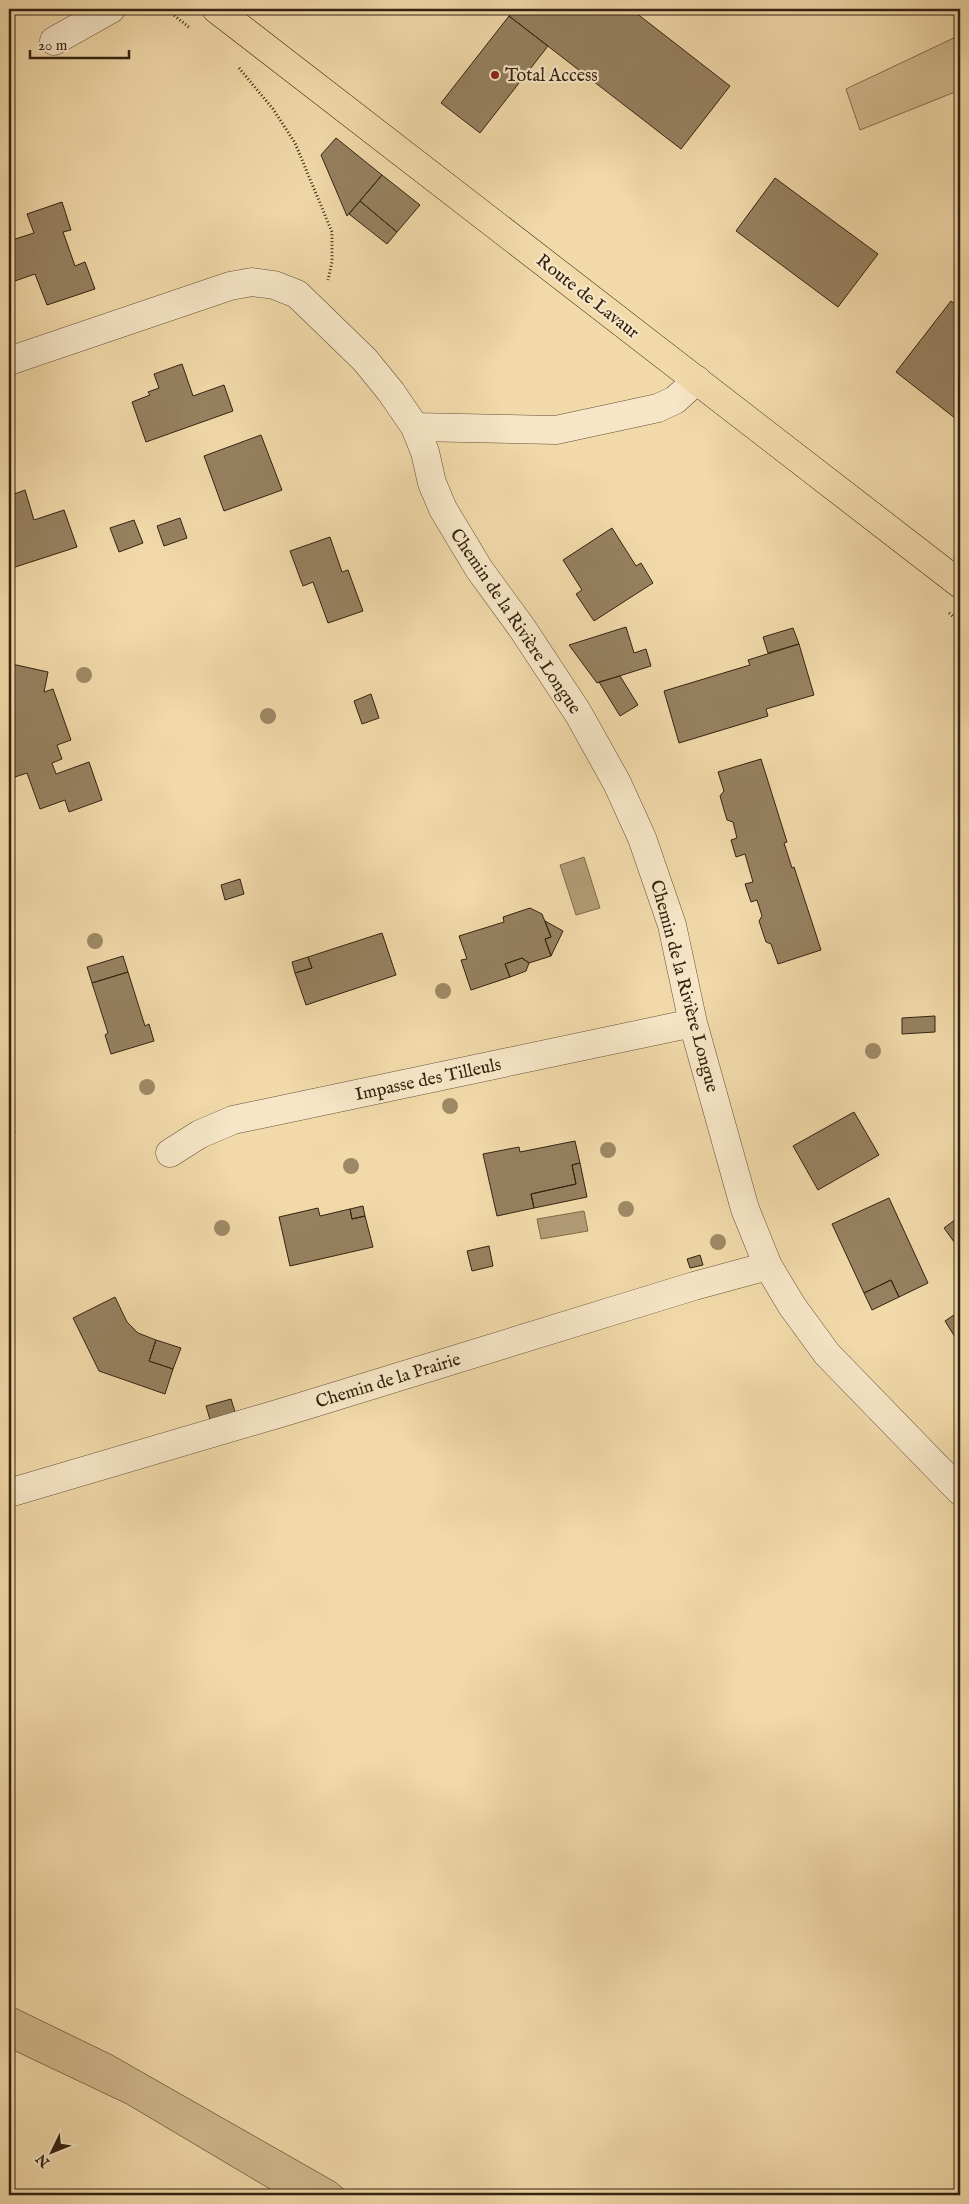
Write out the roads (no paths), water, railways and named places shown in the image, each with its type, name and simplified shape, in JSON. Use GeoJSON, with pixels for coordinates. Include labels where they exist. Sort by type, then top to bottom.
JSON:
{"type":"FeatureCollection","features":[{"type":"Feature","properties":{"kind":"main road","name":"Route de Lavaur"},"geometry":{"type":"LineString","coordinates":[[216,9],[960,584]]}},
{"type":"Feature","properties":{"kind":"street"},"geometry":{"type":"LineString","coordinates":[[54,41],[111,9]]}},
{"type":"Feature","properties":{"kind":"street","name":"Chemin de la Rivière Longue"},"geometry":{"type":"LineString","coordinates":[[9,361],[230,286],[245,283],[274,285],[297,294],[365,360],[392,392],[415,427],[425,452],[432,483],[442,509],[461,542],[522,628],[578,713],[617,783],[659,883],[672,924],[693,1023],[745,1209],[768,1266],[792,1306],[827,1354],[960,1491]]}},
{"type":"Feature","properties":{"kind":"street"},"geometry":{"type":"LineString","coordinates":[[415,427],[556,430],[658,408],[675,400],[697,380]]}},
{"type":"Feature","properties":{"kind":"street","name":"Impasse des Tilleuls"},"geometry":{"type":"LineString","coordinates":[[170,1153],[200,1134],[233,1120],[693,1023]]}},
{"type":"Feature","properties":{"kind":"street","name":"Chemin de la Prairie"},"geometry":{"type":"LineString","coordinates":[[9,1493],[294,1409],[694,1286],[768,1266]]}},
{"type":"Feature","properties":{"kind":"place","name":"Total Access"},"geometry":{"type":"Point","coordinates":[495,75]}}]}
